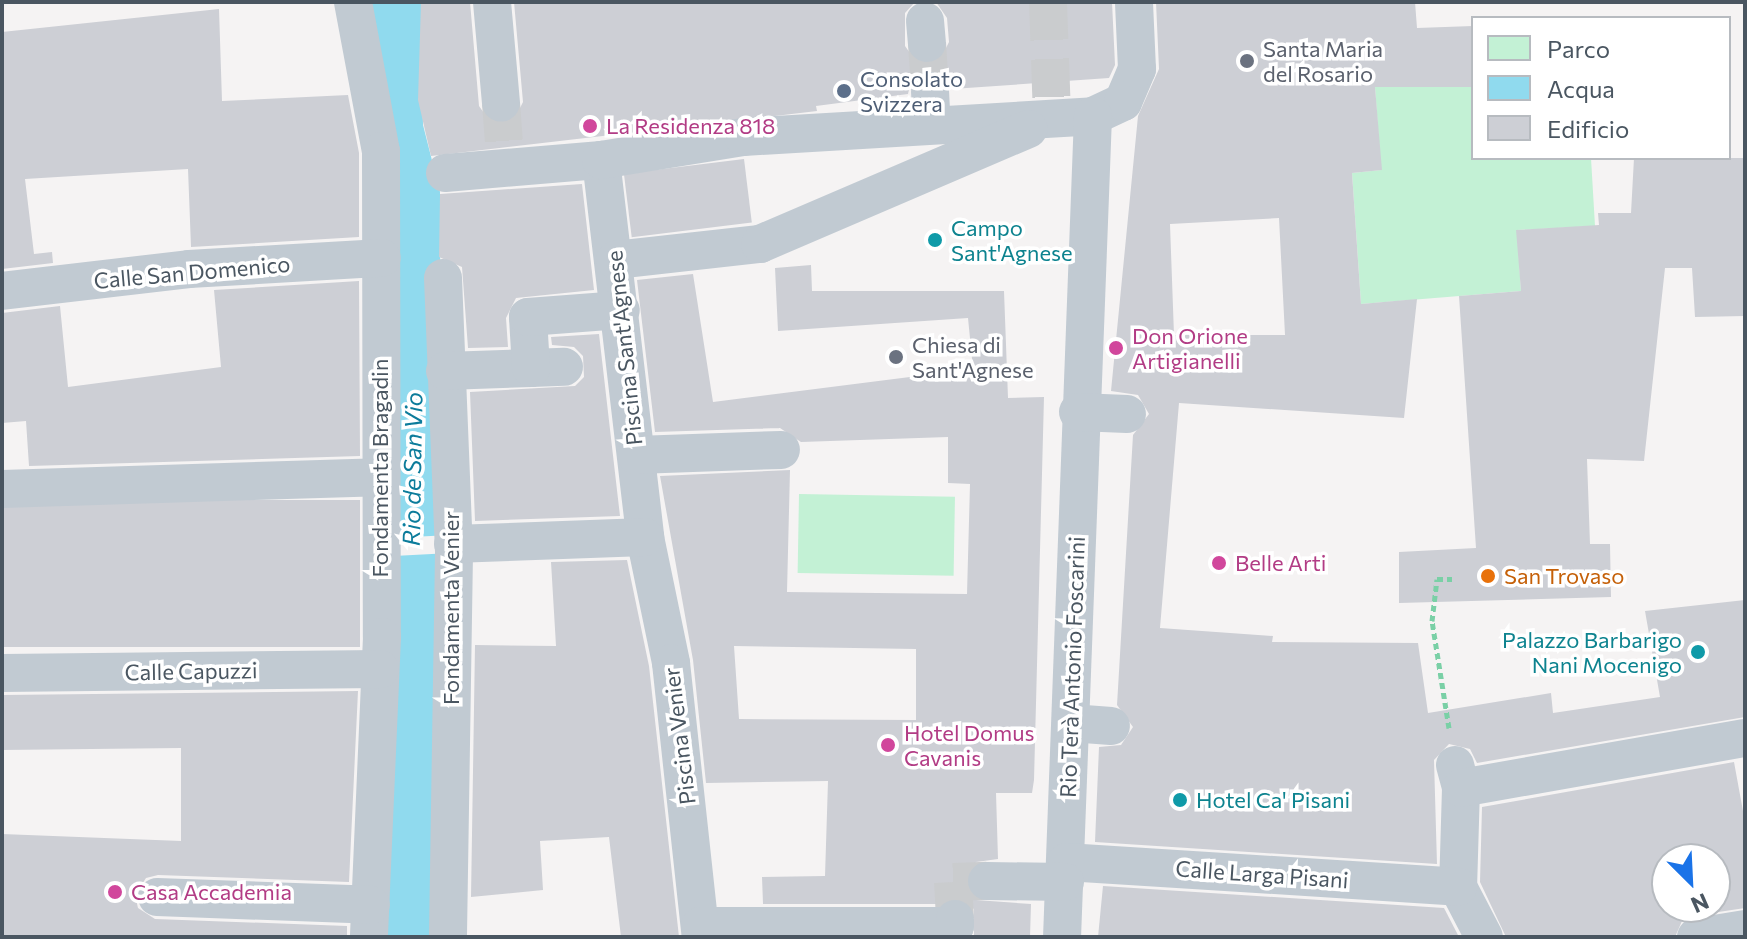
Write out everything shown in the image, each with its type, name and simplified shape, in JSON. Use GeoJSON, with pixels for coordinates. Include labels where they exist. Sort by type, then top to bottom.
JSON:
{"type":"FeatureCollection","features":[{"type":"Feature","properties":{"kind":"street","name":"Fondamenta Bragadin"},"geometry":{"type":"LineString","coordinates":[[353,2],[381,151],[380,669],[370,921]]}},
{"type":"Feature","properties":{"kind":"street"},"geometry":{"type":"LineString","coordinates":[[492,2],[501,103]]}},
{"type":"Feature","properties":{"kind":"street"},"geometry":{"type":"LineString","coordinates":[[1127,414],[1078,405],[1108,109],[1137,69],[1134,2]]}},
{"type":"Feature","properties":{"kind":"street"},"geometry":{"type":"LineString","coordinates":[[445,173],[601,160],[931,108],[1052,119]]}},
{"type":"Feature","properties":{"kind":"street"},"geometry":{"type":"LineString","coordinates":[[615,260],[760,244],[1052,119],[1108,109]]}},
{"type":"Feature","properties":{"kind":"street","name":"Piscina Sant'Agnese"},"geometry":{"type":"LineString","coordinates":[[601,160],[621,310],[645,537]]}},
{"type":"Feature","properties":{"kind":"street","name":"Calle San Domenico"},"geometry":{"type":"LineString","coordinates":[[2,291],[189,269],[382,258]]}},
{"type":"Feature","properties":{"kind":"street","name":"Fondamenta Venier"},"geometry":{"type":"LineString","coordinates":[[443,278],[453,544],[448,937]]}},
{"type":"Feature","properties":{"kind":"street"},"geometry":{"type":"LineString","coordinates":[[445,371],[548,367],[528,317],[621,310]]}},
{"type":"Feature","properties":{"kind":"street","name":"Rio Terà Antonio Foscarini"},"geometry":{"type":"LineString","coordinates":[[1062,937],[1071,723],[1078,405]]}},
{"type":"Feature","properties":{"kind":"street"},"geometry":{"type":"LineString","coordinates":[[636,455],[781,450]]}},
{"type":"Feature","properties":{"kind":"street"},"geometry":{"type":"LineString","coordinates":[[2,489],[378,477]]}},
{"type":"Feature","properties":{"kind":"street"},"geometry":{"type":"LineString","coordinates":[[453,544],[645,537]]}},
{"type":"Feature","properties":{"kind":"street","name":"Piscina Venier"},"geometry":{"type":"LineString","coordinates":[[645,537],[671,663],[701,932]]}},
{"type":"Feature","properties":{"kind":"street","name":"Calle Capuzzi"},"geometry":{"type":"LineString","coordinates":[[2,673],[380,669]]}},
{"type":"Feature","properties":{"kind":"street"},"geometry":{"type":"LineString","coordinates":[[1071,723],[1111,726]]}},
{"type":"Feature","properties":{"kind":"street"},"geometry":{"type":"LineString","coordinates":[[1471,910],[1458,776],[1745,738]]}},
{"type":"Feature","properties":{"kind":"street","name":"Calle Larga Pisani"},"geometry":{"type":"LineString","coordinates":[[987,881],[1065,872],[1471,910]]}},
{"type":"Feature","properties":{"kind":"street"},"geometry":{"type":"LineString","coordinates":[[157,897],[370,921]]}},
{"type":"Feature","properties":{"kind":"street"},"geometry":{"type":"LineString","coordinates":[[701,932],[955,926],[955,919]]}},
{"type":"Feature","properties":{"kind":"street"},"geometry":{"type":"LineString","coordinates":[[1696,937],[1745,929]]}},
{"type":"Feature","properties":{"kind":"path"},"geometry":{"type":"LineString","coordinates":[[1452,579],[1437,579],[1432,621],[1458,776]]}},
{"type":"Feature","properties":{"kind":"green space"},"geometry":{"type":"Polygon","coordinates":[[[1375,87],[1471,87],[1471,160],[1591,160],[1595,226],[1517,230],[1521,291],[1361,304],[1352,173],[1381,170],[1375,87]]]}},
{"type":"Feature","properties":{"kind":"green space"},"geometry":{"type":"Polygon","coordinates":[[[799,494],[955,497],[954,576],[798,573],[799,494]]]}},
{"type":"Feature","properties":{"kind":"water","name":"Rio de San Vio"},"geometry":{"type":"Polygon","coordinates":[[[363,2],[421,2],[423,125],[440,192],[442,937],[377,937],[363,2]]]}},
{"type":"Feature","properties":{"kind":"pier"},"geometry":{"type":"Polygon","coordinates":[[[450,535],[451,553],[384,556],[383,539],[450,535]]]}},
{"type":"Feature","properties":{"kind":"building"},"geometry":{"type":"Polygon","coordinates":[[[421,2],[470,2],[479,106],[491,123],[502,125],[514,120],[523,102],[514,2],[915,2],[905,13],[905,46],[917,63],[928,65],[940,60],[949,42],[947,18],[936,2],[1112,2],[1115,65],[1109,78],[952,89],[941,72],[928,69],[911,80],[908,94],[816,106],[817,111],[431,156],[418,100],[421,2]]]}},
{"type":"Feature","properties":{"kind":"building"},"geometry":{"type":"Polygon","coordinates":[[[1156,2],[1415,2],[1417,28],[1471,26],[1471,87],[1375,87],[1382,170],[1352,173],[1361,304],[1417,299],[1404,418],[1179,403],[1160,628],[1273,636],[1272,642],[1418,643],[1428,713],[1551,693],[1553,713],[1660,697],[1645,611],[1745,600],[1745,717],[1477,763],[1470,749],[1449,744],[1434,760],[1437,864],[1095,842],[1099,747],[1121,745],[1133,727],[1117,705],[1133,435],[1149,414],[1138,395],[1111,391],[1138,116],[1159,69],[1156,2]],[[1279,218],[1170,224],[1174,335],[1285,335],[1279,218]]]}},
{"type":"Feature","properties":{"kind":"building"},"geometry":{"type":"Polygon","coordinates":[[[219,9],[222,101],[348,95],[359,153],[359,237],[191,247],[188,169],[25,179],[34,254],[52,252],[53,263],[2,269],[2,32],[219,9]]]}},
{"type":"Feature","properties":{"kind":"building"},"geometry":{"type":"Polygon","coordinates":[[[1745,158],[1745,316],[1695,317],[1692,268],[1665,268],[1644,461],[1587,459],[1590,544],[1610,544],[1611,597],[1399,603],[1399,552],[1476,548],[1459,296],[1521,291],[1516,230],[1599,225],[1598,213],[1631,213],[1634,160],[1745,158]]]}},
{"type":"Feature","properties":{"kind":"building"},"geometry":{"type":"Polygon","coordinates":[[[744,159],[752,223],[632,237],[624,174],[744,159]]]}},
{"type":"Feature","properties":{"kind":"building"},"geometry":{"type":"Polygon","coordinates":[[[582,184],[594,290],[516,298],[506,318],[508,347],[468,348],[462,267],[439,257],[440,194],[582,184]]]}},
{"type":"Feature","properties":{"kind":"building"},"geometry":{"type":"Polygon","coordinates":[[[811,265],[812,291],[1004,291],[1008,398],[1044,397],[1034,780],[1032,793],[996,793],[998,859],[976,862],[965,880],[976,900],[1031,904],[1030,937],[974,937],[974,909],[956,897],[940,904],[763,904],[762,877],[825,876],[828,781],[706,783],[693,660],[660,476],[790,470],[787,592],[967,594],[970,484],[948,483],[948,437],[801,442],[780,428],[655,432],[637,280],[693,274],[713,402],[973,369],[968,318],[778,331],[775,268],[811,265]],[[734,646],[739,719],[916,720],[916,649],[734,646]]]}},
{"type":"Feature","properties":{"kind":"building"},"geometry":{"type":"Polygon","coordinates":[[[359,281],[360,456],[29,466],[26,421],[2,423],[2,313],[60,306],[68,387],[221,367],[214,290],[359,281]]]}},
{"type":"Feature","properties":{"kind":"building"},"geometry":{"type":"Polygon","coordinates":[[[599,334],[620,516],[475,521],[470,392],[575,386],[584,377],[583,356],[574,347],[552,345],[551,337],[599,334]]]}},
{"type":"Feature","properties":{"kind":"building"},"geometry":{"type":"Polygon","coordinates":[[[2,500],[360,500],[360,647],[2,647],[2,500]]]}},
{"type":"Feature","properties":{"kind":"building"},"geometry":{"type":"Polygon","coordinates":[[[627,560],[649,666],[679,937],[621,937],[609,837],[540,841],[543,890],[471,897],[475,645],[556,646],[551,562],[627,560]]]}},
{"type":"Feature","properties":{"kind":"building"},"geometry":{"type":"Polygon","coordinates":[[[358,691],[349,882],[158,875],[146,878],[135,895],[138,908],[155,919],[347,926],[347,937],[2,937],[2,834],[181,841],[181,748],[2,750],[2,695],[358,691]]]}},
{"type":"Feature","properties":{"kind":"building"},"geometry":{"type":"Polygon","coordinates":[[[1734,762],[1745,822],[1745,908],[1731,910],[1731,843],[1651,843],[1651,923],[1681,923],[1675,937],[1506,937],[1480,882],[1482,807],[1734,762]]]}},
{"type":"Feature","properties":{"kind":"building"},"geometry":{"type":"Polygon","coordinates":[[[1103,886],[1444,908],[1459,937],[1098,937],[1103,886]]]}},
{"type":"Feature","properties":{"kind":"tunnel"},"geometry":{"type":"LineString","coordinates":[[1048,2],[1052,119]]}},
{"type":"Feature","properties":{"kind":"tunnel"},"geometry":{"type":"LineString","coordinates":[[927,43],[930,91]]}},
{"type":"Feature","properties":{"kind":"tunnel"},"geometry":{"type":"LineString","coordinates":[[501,103],[506,169]]}},
{"type":"Feature","properties":{"kind":"tunnel"},"geometry":{"type":"LineString","coordinates":[[955,919],[953,882],[987,881]]}},
{"type":"Feature","properties":{"kind":"place","name":"Santa Maria del Rosario"},"geometry":{"type":"Point","coordinates":[1247,61]}},
{"type":"Feature","properties":{"kind":"place","name":"Consolato Svizzera"},"geometry":{"type":"Point","coordinates":[844,91]}},
{"type":"Feature","properties":{"kind":"place","name":"La Residenza 818"},"geometry":{"type":"Point","coordinates":[590,126]}},
{"type":"Feature","properties":{"kind":"place","name":"Campo Sant'Agnese"},"geometry":{"type":"Point","coordinates":[935,240]}},
{"type":"Feature","properties":{"kind":"place","name":"Don Orione Artigianelli"},"geometry":{"type":"Point","coordinates":[1116,348]}},
{"type":"Feature","properties":{"kind":"place","name":"Chiesa di Sant'Agnese"},"geometry":{"type":"Point","coordinates":[896,357]}},
{"type":"Feature","properties":{"kind":"place","name":"Belle Arti"},"geometry":{"type":"Point","coordinates":[1219,563]}},
{"type":"Feature","properties":{"kind":"place","name":"San Trovaso"},"geometry":{"type":"Point","coordinates":[1488,576]}},
{"type":"Feature","properties":{"kind":"place","name":"Palazzo Barbarigo Nani Mocenigo"},"geometry":{"type":"Point","coordinates":[1698,652]}},
{"type":"Feature","properties":{"kind":"place","name":"Hotel Domus Cavanis"},"geometry":{"type":"Point","coordinates":[888,745]}},
{"type":"Feature","properties":{"kind":"place","name":"Hotel Ca' Pisani"},"geometry":{"type":"Point","coordinates":[1180,800]}},
{"type":"Feature","properties":{"kind":"place","name":"Casa Accademia"},"geometry":{"type":"Point","coordinates":[115,892]}}]}
